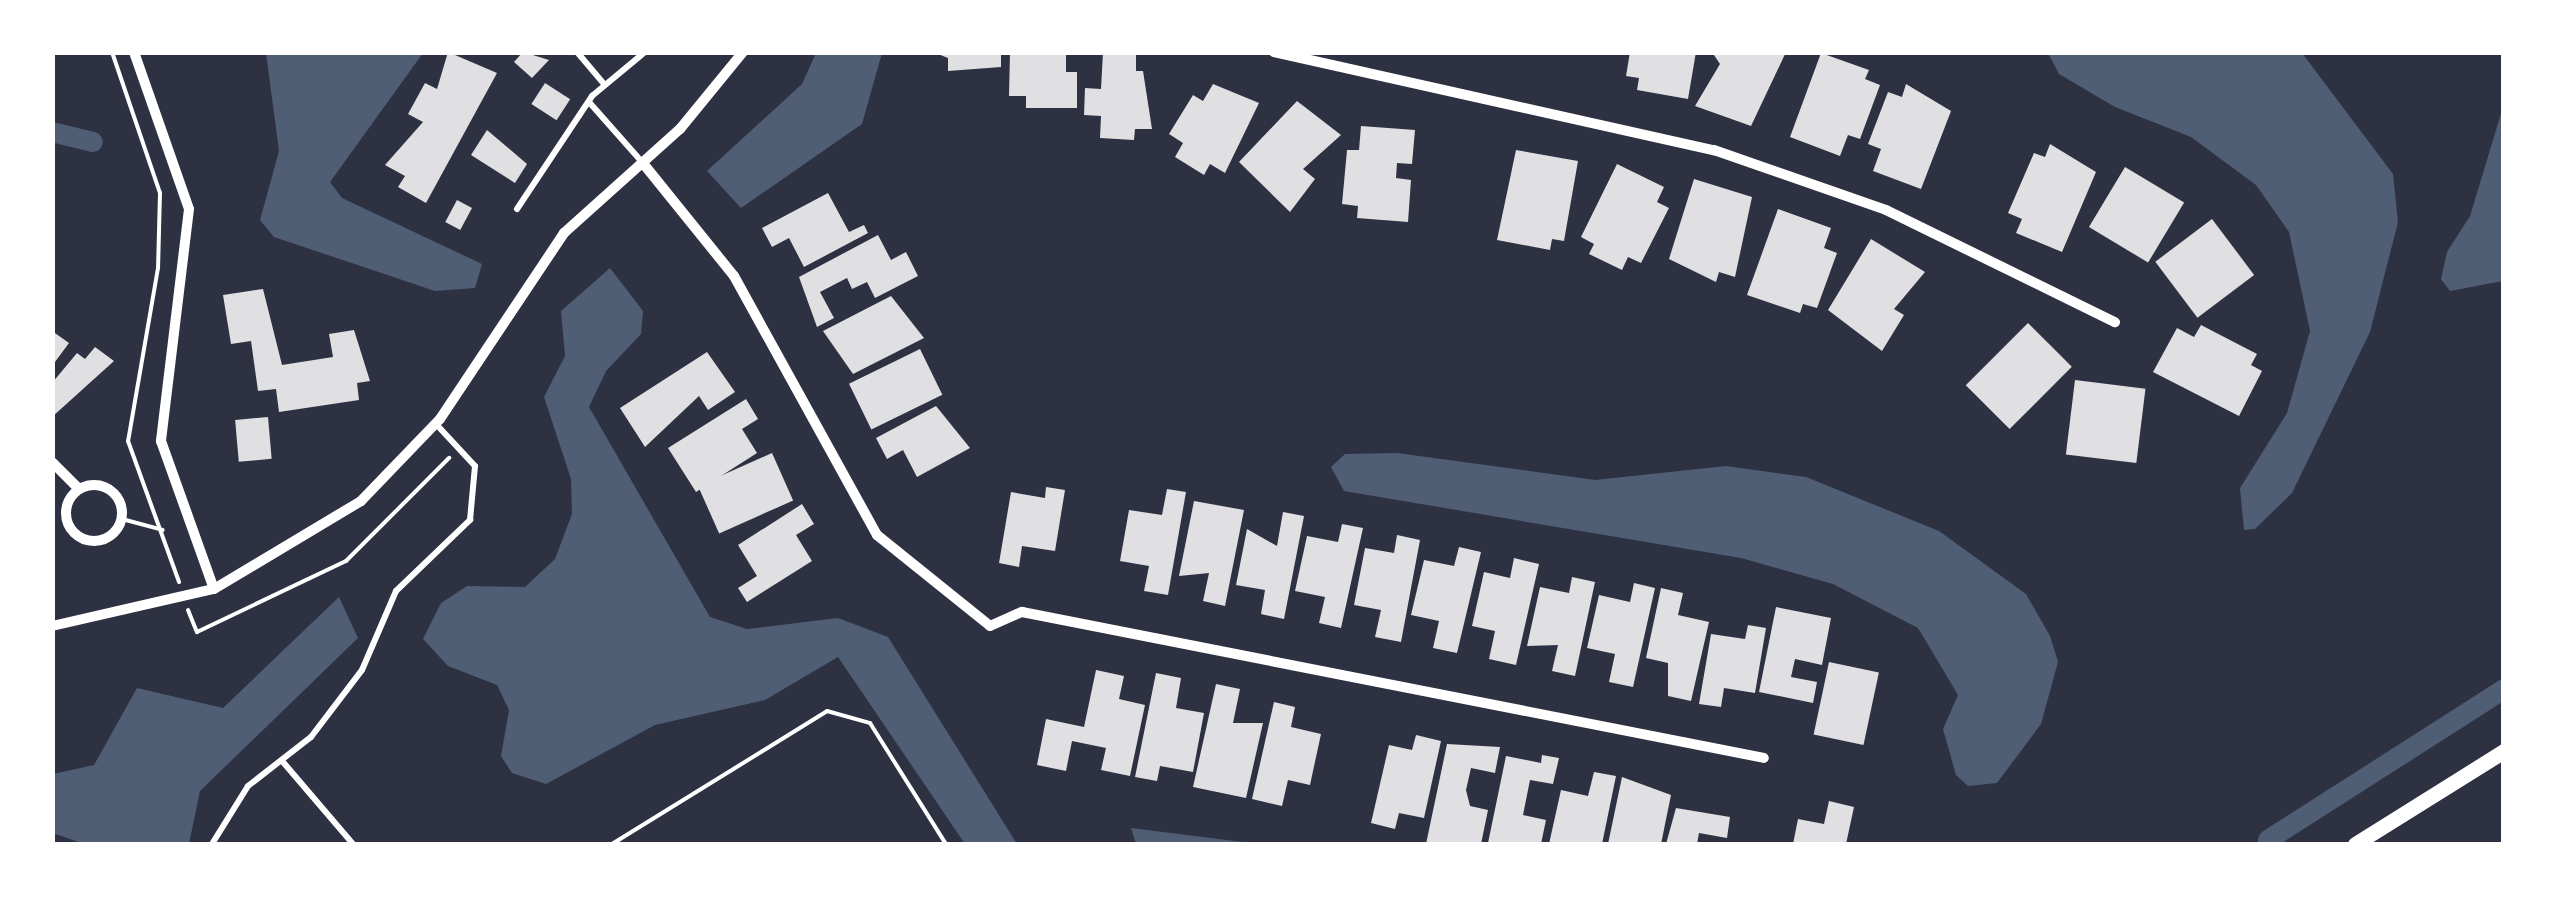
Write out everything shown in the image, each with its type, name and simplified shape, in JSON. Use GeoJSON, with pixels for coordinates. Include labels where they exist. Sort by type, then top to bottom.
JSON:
{"type":"FeatureCollection","features":[{"type":"Feature","properties":{"kind":"street"},"geometry":{"type":"LineString","coordinates":[[134,52],[190,209],[160,426],[214,589]]}},
{"type":"Feature","properties":{"kind":"street"},"geometry":{"type":"LineString","coordinates":[[52,626],[214,589],[315,536],[436,424],[542,260],[642,162],[743,52]]}},
{"type":"Feature","properties":{"kind":"street"},"geometry":{"type":"LineString","coordinates":[[1274,52],[1732,155],[1886,210],[2115,322]]}},
{"type":"Feature","properties":{"kind":"street"},"geometry":{"type":"LineString","coordinates":[[642,162],[734,276],[877,535],[990,626],[1022,612],[1764,758]]}},
{"type":"Feature","properties":{"kind":"street"},"geometry":{"type":"LineString","coordinates":[[52,462],[79,489],[111,490],[122,520],[99,541],[78,536],[66,507],[79,489]]}},
{"type":"Feature","properties":{"kind":"street"},"geometry":{"type":"LineString","coordinates":[[2355,844],[2504,751]]}},
{"type":"Feature","properties":{"kind":"lane"},"geometry":{"type":"LineString","coordinates":[[577,52],[604,84]]}},
{"type":"Feature","properties":{"kind":"lane"},"geometry":{"type":"LineString","coordinates":[[517,209],[589,102],[604,84],[645,52]]}},
{"type":"Feature","properties":{"kind":"lane"},"geometry":{"type":"LineString","coordinates":[[589,102],[642,162]]}},
{"type":"Feature","properties":{"kind":"lane"},"geometry":{"type":"LineString","coordinates":[[212,844],[248,786],[283,762],[362,670],[396,591],[470,520],[479,495],[462,442],[436,424]]}},
{"type":"Feature","properties":{"kind":"lane"},"geometry":{"type":"LineString","coordinates":[[283,762],[353,844]]}},
{"type":"Feature","properties":{"kind":"path"},"geometry":{"type":"LineString","coordinates":[[112,52],[160,194],[158,268],[128,440],[196,632],[346,561],[462,442]]}},
{"type":"Feature","properties":{"kind":"path"},"geometry":{"type":"LineString","coordinates":[[122,520],[162,530]]}},
{"type":"Feature","properties":{"kind":"path"},"geometry":{"type":"LineString","coordinates":[[612,844],[827,711],[870,722],[946,844]]}},
{"type":"Feature","properties":{"kind":"water"},"geometry":{"type":"Polygon","coordinates":[[[266,53],[423,53],[330,182],[342,198],[482,264],[475,288],[435,291],[274,237],[260,220],[279,151],[266,53]]]}},
{"type":"Feature","properties":{"kind":"water"},"geometry":{"type":"Polygon","coordinates":[[[816,53],[882,53],[862,124],[741,208],[707,171],[802,84],[816,53]]]}},
{"type":"Feature","properties":{"kind":"water"},"geometry":{"type":"Polygon","coordinates":[[[2048,53],[2302,53],[2393,174],[2398,222],[2370,332],[2292,493],[2255,529],[2244,530],[2240,488],[2287,413],[2310,331],[2289,232],[2256,185],[2191,137],[2115,107],[2059,74],[2048,53]]]}},
{"type":"Feature","properties":{"kind":"water"},"geometry":{"type":"Polygon","coordinates":[[[2503,107],[2503,281],[2450,291],[2441,279],[2447,252],[2470,216],[2503,107]]]}},
{"type":"Feature","properties":{"kind":"water"},"geometry":{"type":"Polygon","coordinates":[[[610,268],[643,311],[641,334],[606,371],[589,407],[710,617],[747,629],[838,618],[888,637],[1017,844],[965,844],[838,657],[765,700],[655,725],[546,784],[512,773],[501,756],[509,710],[497,685],[448,666],[423,639],[441,603],[467,586],[525,587],[555,559],[572,514],[571,479],[544,397],[565,356],[561,311],[610,268]]]}},
{"type":"Feature","properties":{"kind":"water"},"geometry":{"type":"Polygon","coordinates":[[[1397,453],[1595,480],[1726,466],[1806,477],[1939,531],[2026,594],[2050,636],[2058,662],[2041,724],[1997,783],[1968,786],[1956,775],[1943,729],[1958,695],[1918,628],[1833,584],[1741,558],[1344,491],[1331,467],[1345,454],[1397,453]]]}},
{"type":"Feature","properties":{"kind":"water"},"geometry":{"type":"Polygon","coordinates":[[[339,597],[358,638],[200,791],[189,844],[84,844],[53,833],[53,774],[94,765],[137,688],[223,708],[339,597]]]}},
{"type":"Feature","properties":{"kind":"water"},"geometry":{"type":"Polygon","coordinates":[[[1131,828],[1259,844],[1136,844],[1131,828]]]}},
{"type":"Feature","properties":{"kind":"building"},"geometry":{"type":"Polygon","coordinates":[[[448,52],[497,73],[426,203],[398,187],[405,176],[385,165],[423,122],[408,114],[425,83],[437,89],[448,52]]]}},
{"type":"Feature","properties":{"kind":"building"},"geometry":{"type":"Polygon","coordinates":[[[523,52],[549,60],[532,78],[514,62],[523,52]]]}},
{"type":"Feature","properties":{"kind":"building"},"geometry":{"type":"Polygon","coordinates":[[[933,52],[1001,52],[1001,67],[948,71],[948,58],[933,52]]]}},
{"type":"Feature","properties":{"kind":"building"},"geometry":{"type":"Polygon","coordinates":[[[1010,52],[1066,52],[1066,72],[1077,72],[1077,108],[1026,108],[1026,96],[1009,96],[1010,52]]]}},
{"type":"Feature","properties":{"kind":"building"},"geometry":{"type":"Polygon","coordinates":[[[1103,52],[1136,54],[1136,71],[1143,71],[1152,129],[1135,129],[1134,140],[1100,138],[1101,116],[1084,115],[1085,88],[1101,89],[1103,52]]]}},
{"type":"Feature","properties":{"kind":"building"},"geometry":{"type":"Polygon","coordinates":[[[1630,52],[1696,52],[1688,99],[1637,90],[1639,78],[1626,76],[1630,52]]]}},
{"type":"Feature","properties":{"kind":"building"},"geometry":{"type":"Polygon","coordinates":[[[1712,52],[1786,52],[1751,126],[1695,106],[1720,64],[1712,52]]]}},
{"type":"Feature","properties":{"kind":"building"},"geometry":{"type":"Polygon","coordinates":[[[1821,53],[1869,70],[1865,79],[1880,85],[1860,139],[1848,135],[1840,156],[1790,137],[1821,53]]]}},
{"type":"Feature","properties":{"kind":"building"},"geometry":{"type":"Polygon","coordinates":[[[545,83],[570,99],[557,120],[531,104],[545,83]]]}},
{"type":"Feature","properties":{"kind":"building"},"geometry":{"type":"Polygon","coordinates":[[[1213,84],[1259,103],[1225,173],[1210,164],[1204,175],[1175,157],[1183,143],[1169,134],[1193,95],[1203,101],[1213,84]]]}},
{"type":"Feature","properties":{"kind":"building"},"geometry":{"type":"Polygon","coordinates":[[[1906,84],[1951,111],[1921,189],[1873,171],[1881,149],[1868,144],[1888,92],[1902,97],[1906,84]]]}},
{"type":"Feature","properties":{"kind":"building"},"geometry":{"type":"Polygon","coordinates":[[[1297,101],[1341,135],[1303,169],[1315,179],[1290,212],[1239,162],[1297,101]]]}},
{"type":"Feature","properties":{"kind":"building"},"geometry":{"type":"Polygon","coordinates":[[[1361,126],[1415,130],[1412,164],[1397,163],[1396,178],[1411,180],[1408,222],[1357,218],[1358,206],[1342,204],[1347,150],[1359,150],[1361,126]]]}},
{"type":"Feature","properties":{"kind":"building"},"geometry":{"type":"Polygon","coordinates":[[[487,130],[527,164],[515,183],[471,155],[487,130]]]}},
{"type":"Feature","properties":{"kind":"building"},"geometry":{"type":"Polygon","coordinates":[[[2050,144],[2096,172],[2062,252],[2016,233],[2022,219],[2008,213],[2034,153],[2045,157],[2050,144]]]}},
{"type":"Feature","properties":{"kind":"building"},"geometry":{"type":"Polygon","coordinates":[[[1516,150],[1578,161],[1564,241],[1552,239],[1550,250],[1497,240],[1516,150]]]}},
{"type":"Feature","properties":{"kind":"building"},"geometry":{"type":"Polygon","coordinates":[[[1617,164],[1664,187],[1657,202],[1669,208],[1641,263],[1628,257],[1622,270],[1589,254],[1594,244],[1581,237],[1617,164]]]}},
{"type":"Feature","properties":{"kind":"building"},"geometry":{"type":"Polygon","coordinates":[[[2125,167],[2184,203],[2148,263],[2089,227],[2125,167]]]}},
{"type":"Feature","properties":{"kind":"building"},"geometry":{"type":"Polygon","coordinates":[[[1694,179],[1752,197],[1735,277],[1719,272],[1716,282],[1669,259],[1694,179]]]}},
{"type":"Feature","properties":{"kind":"building"},"geometry":{"type":"Polygon","coordinates":[[[828,193],[849,232],[864,225],[868,233],[804,267],[789,238],[772,247],[762,228],[828,193]]]}},
{"type":"Feature","properties":{"kind":"building"},"geometry":{"type":"Polygon","coordinates":[[[457,200],[472,208],[460,230],[445,222],[457,200]]]}},
{"type":"Feature","properties":{"kind":"building"},"geometry":{"type":"Polygon","coordinates":[[[1778,209],[1831,228],[1824,248],[1837,253],[1817,308],[1803,304],[1800,313],[1747,295],[1778,209]]]}},
{"type":"Feature","properties":{"kind":"building"},"geometry":{"type":"Polygon","coordinates":[[[2212,219],[2254,275],[2197,318],[2155,262],[2212,219]]]}},
{"type":"Feature","properties":{"kind":"building"},"geometry":{"type":"Polygon","coordinates":[[[878,235],[891,260],[906,252],[918,276],[875,298],[867,282],[852,289],[847,278],[820,292],[834,318],[817,327],[799,277],[878,235]]]}},
{"type":"Feature","properties":{"kind":"building"},"geometry":{"type":"Polygon","coordinates":[[[1871,239],[1925,272],[1894,309],[1904,315],[1882,351],[1828,310],[1871,239]]]}},
{"type":"Feature","properties":{"kind":"building"},"geometry":{"type":"Polygon","coordinates":[[[263,289],[282,365],[333,357],[329,334],[354,330],[370,381],[357,383],[359,400],[279,412],[276,389],[258,391],[251,341],[231,344],[223,295],[263,289]]]}},
{"type":"Feature","properties":{"kind":"building"},"geometry":{"type":"Polygon","coordinates":[[[891,296],[924,338],[853,374],[823,331],[891,296]]]}},
{"type":"Feature","properties":{"kind":"building"},"geometry":{"type":"Polygon","coordinates":[[[2028,323],[2072,367],[2010,429],[1966,385],[2028,323]]]}},
{"type":"Feature","properties":{"kind":"building"},"geometry":{"type":"Polygon","coordinates":[[[2201,325],[2257,354],[2251,365],[2262,371],[2239,416],[2153,372],[2177,328],[2194,337],[2201,325]]]}},
{"type":"Feature","properties":{"kind":"building"},"geometry":{"type":"Polygon","coordinates":[[[52,331],[69,343],[52,366],[52,331]]]}},
{"type":"Feature","properties":{"kind":"building"},"geometry":{"type":"Polygon","coordinates":[[[95,347],[114,361],[52,417],[52,383],[77,353],[85,359],[95,347]]]}},
{"type":"Feature","properties":{"kind":"building"},"geometry":{"type":"Polygon","coordinates":[[[920,349],[942,395],[871,429],[849,384],[920,349]]]}},
{"type":"Feature","properties":{"kind":"building"},"geometry":{"type":"Polygon","coordinates":[[[707,352],[735,392],[708,410],[699,396],[645,447],[620,408],[707,352]]]}},
{"type":"Feature","properties":{"kind":"building"},"geometry":{"type":"Polygon","coordinates":[[[2075,380],[2145,389],[2136,463],[2066,454],[2075,380]]]}},
{"type":"Feature","properties":{"kind":"building"},"geometry":{"type":"Polygon","coordinates":[[[746,399],[758,419],[742,429],[757,453],[696,492],[668,448],[746,399]]]}},
{"type":"Feature","properties":{"kind":"building"},"geometry":{"type":"Polygon","coordinates":[[[936,406],[970,448],[917,477],[903,450],[887,459],[876,438],[936,406]]]}},
{"type":"Feature","properties":{"kind":"building"},"geometry":{"type":"Polygon","coordinates":[[[268,417],[272,459],[239,462],[235,420],[268,417]]]}},
{"type":"Feature","properties":{"kind":"building"},"geometry":{"type":"Polygon","coordinates":[[[772,453],[793,501],[719,533],[698,486],[772,453]]]}},
{"type":"Feature","properties":{"kind":"building"},"geometry":{"type":"Polygon","coordinates":[[[1046,487],[1065,490],[1055,551],[1022,546],[1019,567],[999,563],[1011,492],[1045,498],[1046,487]]]}},
{"type":"Feature","properties":{"kind":"building"},"geometry":{"type":"Polygon","coordinates":[[[1167,489],[1186,492],[1168,595],[1144,591],[1149,566],[1120,561],[1129,510],[1162,515],[1167,489]]]}},
{"type":"Feature","properties":{"kind":"building"},"geometry":{"type":"Polygon","coordinates":[[[1194,501],[1244,510],[1225,606],[1203,601],[1209,573],[1179,576],[1194,501]]]}},
{"type":"Feature","properties":{"kind":"building"},"geometry":{"type":"Polygon","coordinates":[[[802,504],[814,524],[796,535],[812,561],[747,602],[738,588],[757,576],[738,545],[802,504]]]}},
{"type":"Feature","properties":{"kind":"building"},"geometry":{"type":"Polygon","coordinates":[[[1283,512],[1304,516],[1284,619],[1261,614],[1265,590],[1236,585],[1247,529],[1277,546],[1283,512]]]}},
{"type":"Feature","properties":{"kind":"building"},"geometry":{"type":"Polygon","coordinates":[[[1342,524],[1363,528],[1341,628],[1319,623],[1325,597],[1295,591],[1307,536],[1338,542],[1342,524]]]}},
{"type":"Feature","properties":{"kind":"building"},"geometry":{"type":"Polygon","coordinates":[[[1397,535],[1420,540],[1401,642],[1375,637],[1381,610],[1354,605],[1365,548],[1394,553],[1397,535]]]}},
{"type":"Feature","properties":{"kind":"building"},"geometry":{"type":"Polygon","coordinates":[[[1459,547],[1481,552],[1457,653],[1433,648],[1439,621],[1411,615],[1424,560],[1454,566],[1459,547]]]}},
{"type":"Feature","properties":{"kind":"building"},"geometry":{"type":"Polygon","coordinates":[[[1514,558],[1539,564],[1516,665],[1489,659],[1495,631],[1472,626],[1484,572],[1510,578],[1514,558]]]}},
{"type":"Feature","properties":{"kind":"building"},"geometry":{"type":"Polygon","coordinates":[[[1572,577],[1595,582],[1575,676],[1552,671],[1558,645],[1527,646],[1540,587],[1569,593],[1572,577]]]}},
{"type":"Feature","properties":{"kind":"building"},"geometry":{"type":"Polygon","coordinates":[[[1634,583],[1655,588],[1633,687],[1609,682],[1615,654],[1587,648],[1599,595],[1630,602],[1634,583]]]}},
{"type":"Feature","properties":{"kind":"building"},"geometry":{"type":"Polygon","coordinates":[[[1661,588],[1683,593],[1678,615],[1709,622],[1691,701],[1668,696],[1668,663],[1646,658],[1661,588]]]}},
{"type":"Feature","properties":{"kind":"building"},"geometry":{"type":"Polygon","coordinates":[[[1776,607],[1831,618],[1822,665],[1795,659],[1791,677],[1817,682],[1813,703],[1759,692],[1776,607]]]}},
{"type":"Feature","properties":{"kind":"building"},"geometry":{"type":"Polygon","coordinates":[[[1748,625],[1766,628],[1755,693],[1724,688],[1721,707],[1699,704],[1711,634],[1745,639],[1748,625]]]}},
{"type":"Feature","properties":{"kind":"building"},"geometry":{"type":"Polygon","coordinates":[[[1829,662],[1879,673],[1864,745],[1814,734],[1829,662]]]}},
{"type":"Feature","properties":{"kind":"building"},"geometry":{"type":"Polygon","coordinates":[[[1096,670],[1124,676],[1119,699],[1145,705],[1130,776],[1101,770],[1106,748],[1072,741],[1066,771],[1037,765],[1046,719],[1084,727],[1096,670]]]}},
{"type":"Feature","properties":{"kind":"building"},"geometry":{"type":"Polygon","coordinates":[[[1156,673],[1181,678],[1176,708],[1204,713],[1193,772],[1160,766],[1157,781],[1135,777],[1156,673]]]}},
{"type":"Feature","properties":{"kind":"building"},"geometry":{"type":"Polygon","coordinates":[[[1216,684],[1240,689],[1233,723],[1263,723],[1246,798],[1193,787],[1216,684]]]}},
{"type":"Feature","properties":{"kind":"building"},"geometry":{"type":"Polygon","coordinates":[[[1274,702],[1295,707],[1291,727],[1321,734],[1310,785],[1288,780],[1282,806],[1252,799],[1274,702]]]}},
{"type":"Feature","properties":{"kind":"building"},"geometry":{"type":"Polygon","coordinates":[[[1416,735],[1441,741],[1424,818],[1399,813],[1395,829],[1371,823],[1389,745],[1412,750],[1416,735]]]}},
{"type":"Feature","properties":{"kind":"building"},"geometry":{"type":"Polygon","coordinates":[[[1447,744],[1500,747],[1495,773],[1471,768],[1466,790],[1470,806],[1488,810],[1481,844],[1426,844],[1447,744]]]}},
{"type":"Feature","properties":{"kind":"building"},"geometry":{"type":"Polygon","coordinates":[[[1542,755],[1559,758],[1553,784],[1530,780],[1523,815],[1546,820],[1541,844],[1488,843],[1506,756],[1541,763],[1542,755]]]}},
{"type":"Feature","properties":{"kind":"building"},"geometry":{"type":"Polygon","coordinates":[[[1594,772],[1616,776],[1602,844],[1549,844],[1561,790],[1588,796],[1594,772]]]}},
{"type":"Feature","properties":{"kind":"building"},"geometry":{"type":"Polygon","coordinates":[[[1622,777],[1671,795],[1661,844],[1608,844],[1622,777]]]}},
{"type":"Feature","properties":{"kind":"building"},"geometry":{"type":"Polygon","coordinates":[[[1829,801],[1854,807],[1846,844],[1793,844],[1798,819],[1824,824],[1829,801]]]}},
{"type":"Feature","properties":{"kind":"building"},"geometry":{"type":"Polygon","coordinates":[[[1676,808],[1730,817],[1727,838],[1699,833],[1697,844],[1666,844],[1676,808]]]}},
{"type":"Feature","properties":{"kind":"waterway"},"geometry":{"type":"LineString","coordinates":[[52,132],[93,142]]}},
{"type":"Feature","properties":{"kind":"waterway"},"geometry":{"type":"LineString","coordinates":[[2268,840],[2504,689]]}}]}
